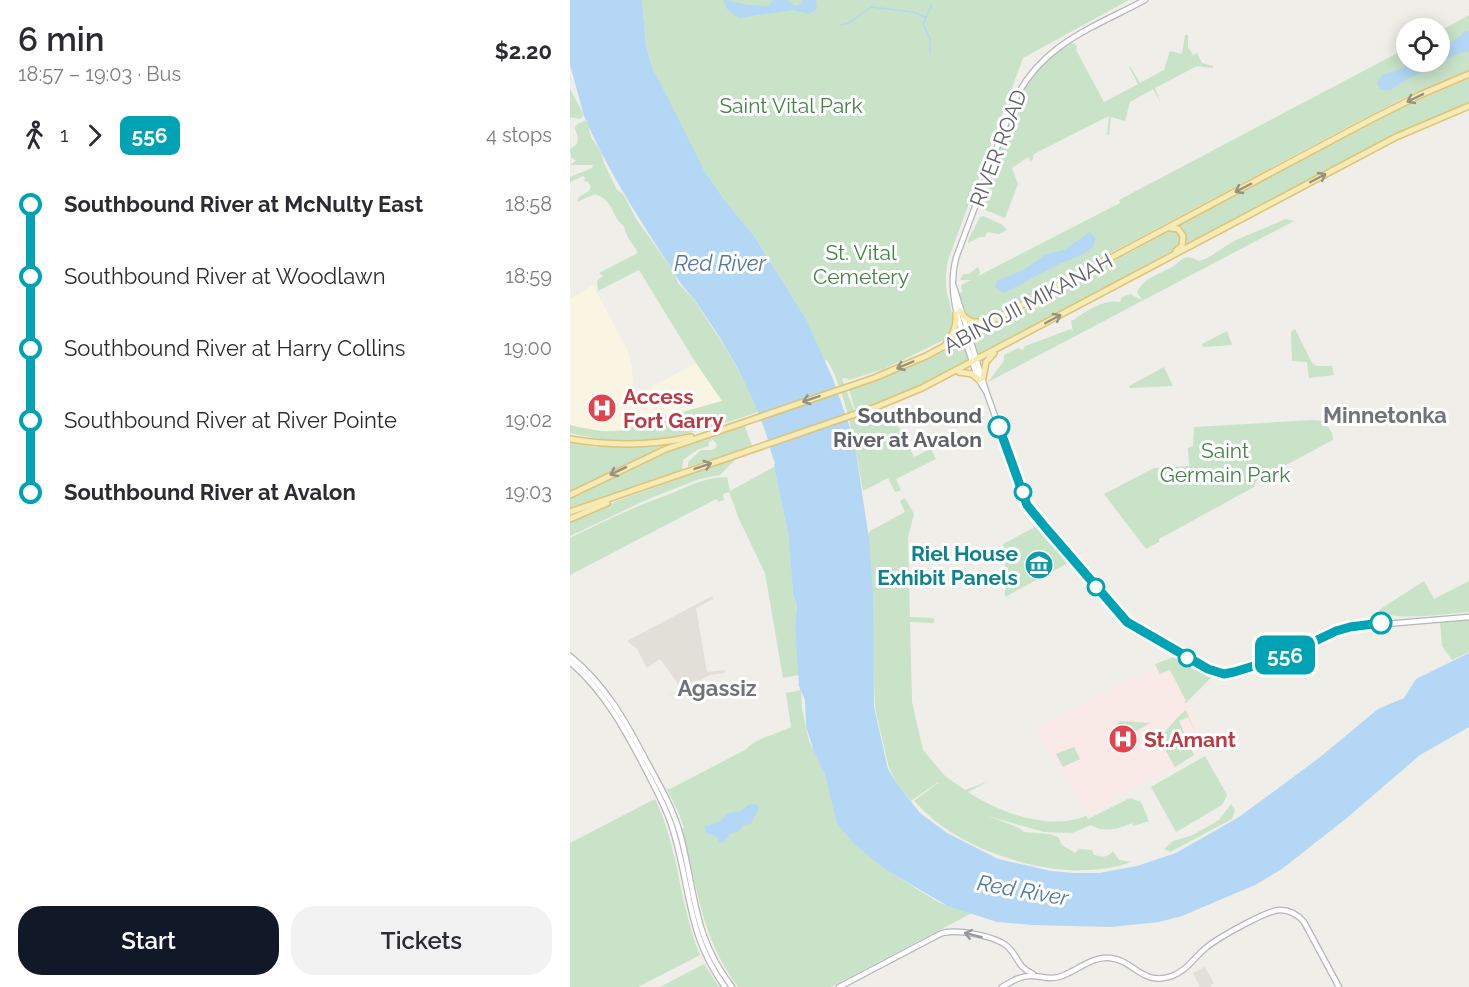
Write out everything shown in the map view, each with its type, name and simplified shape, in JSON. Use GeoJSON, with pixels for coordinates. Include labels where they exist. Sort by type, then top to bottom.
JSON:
{"type":"FeatureCollection","features":[{"type":"Feature","properties":{"kind":"main road","name":"ABINOJII MIKANAH"},"geometry":{"type":"LineString","coordinates":[[570,495],[652,455],[866,380],[943,348],[1372,119],[1469,74]]}},
{"type":"Feature","properties":{"kind":"main road","name":"ABINOJII MIKANAH"},"geometry":{"type":"LineString","coordinates":[[570,512],[910,394],[946,377],[1396,137],[1469,106]]}},
{"type":"Feature","properties":{"kind":"main road"},"geometry":{"type":"LineString","coordinates":[[1136,275],[1182,246],[1184,238],[1180,231],[1176,228],[1168,228]]}},
{"type":"Feature","properties":{"kind":"main road"},"geometry":{"type":"LineString","coordinates":[[958,313],[972,323],[994,321]]}},
{"type":"Feature","properties":{"kind":"main road"},"geometry":{"type":"LineString","coordinates":[[943,348],[957,324],[958,313]]}},
{"type":"Feature","properties":{"kind":"main road"},"geometry":{"type":"LineString","coordinates":[[946,377],[963,372],[981,379],[986,362],[1002,346]]}},
{"type":"Feature","properties":{"kind":"main road"},"geometry":{"type":"LineString","coordinates":[[570,439],[610,444],[643,444],[670,441],[724,429]]}},
{"type":"Feature","properties":{"kind":"main road"},"geometry":{"type":"LineString","coordinates":[[570,519],[648,485]]}},
{"type":"Feature","properties":{"kind":"street","name":"RIVER ROAD"},"geometry":{"type":"LineString","coordinates":[[1144,0],[1060,46],[1035,67],[1025,80],[1010,112],[953,270],[958,313],[1031,511],[1127,622],[1208,669],[1224,674],[1280,658],[1314,640],[1350,627],[1469,617]]}},
{"type":"Feature","properties":{"kind":"street"},"geometry":{"type":"LineString","coordinates":[[570,656],[598,682],[617,708],[668,801],[681,839],[700,928],[716,964],[732,987]]}},
{"type":"Feature","properties":{"kind":"street"},"geometry":{"type":"LineString","coordinates":[[570,662],[610,706],[662,802],[676,838],[695,930],[708,960],[725,987]]}},
{"type":"Feature","properties":{"kind":"street"},"geometry":{"type":"LineString","coordinates":[[1002,987],[1026,976],[1049,979],[1059,977],[1102,958],[1120,960],[1143,976],[1152,979],[1167,978],[1185,970],[1196,956],[1218,939],[1276,911],[1290,912],[1300,918],[1339,987]]}},
{"type":"Feature","properties":{"kind":"street"},"geometry":{"type":"LineString","coordinates":[[839,987],[940,934],[954,931],[1006,945],[1019,964],[1038,977]]}},
{"type":"Feature","properties":{"kind":"street"},"geometry":{"type":"LineString","coordinates":[[1016,980],[1019,975],[1019,964]]}},
{"type":"Feature","properties":{"kind":"shaded area"},"geometry":{"type":"Polygon","coordinates":[[[593,285],[628,351],[632,367],[633,391],[642,392],[696,363],[722,401],[630,429],[597,432],[570,425],[570,299],[593,285]]]}},
{"type":"Feature","properties":{"kind":"shaded area"},"geometry":{"type":"Polygon","coordinates":[[[712,596],[713,599],[696,608],[707,672],[725,670],[725,673],[710,675],[667,697],[681,688],[660,659],[647,668],[637,649],[627,641],[712,596]]]}},
{"type":"Feature","properties":{"kind":"shaded area","name":"St.Amant"},"geometry":{"type":"Polygon","coordinates":[[[1176,658],[1187,700],[1209,749],[1086,814],[1036,729],[1114,687],[1176,658]]]}},
{"type":"Feature","properties":{"kind":"shaded area"},"geometry":{"type":"Polygon","coordinates":[[[1205,967],[1214,983],[1211,987],[1200,987],[1193,973],[1205,967]]]}},
{"type":"Feature","properties":{"kind":"green space","name":"Saint Vital Park"},"geometry":{"type":"Polygon","coordinates":[[[642,0],[1129,0],[1023,58],[948,260],[946,285],[952,320],[948,338],[884,369],[849,380],[842,379],[857,418],[877,411],[901,429],[914,457],[931,449],[936,459],[896,479],[901,490],[895,492],[888,478],[863,491],[850,423],[834,373],[827,360],[825,361],[802,312],[754,236],[704,170],[675,115],[652,67],[646,45],[642,0]]]}},
{"type":"Feature","properties":{"kind":"green space"},"geometry":{"type":"Polygon","coordinates":[[[1469,15],[1469,70],[1404,98],[1359,121],[984,320],[979,322],[965,317],[958,294],[962,292],[961,285],[971,280],[960,280],[963,274],[969,274],[978,267],[980,272],[978,276],[1120,203],[1119,200],[1396,54],[1396,72],[1450,72],[1450,25],[1469,15]]]}},
{"type":"Feature","properties":{"kind":"green space"},"geometry":{"type":"Polygon","coordinates":[[[1185,35],[1188,35],[1188,47],[1193,55],[1197,53],[1202,63],[1213,66],[1213,68],[1197,66],[1155,88],[1161,103],[1153,89],[1130,102],[1125,121],[1111,117],[1109,135],[1107,135],[1109,116],[1034,154],[1031,161],[1028,157],[1012,168],[1018,184],[1005,218],[978,207],[1022,91],[1041,65],[1054,53],[1071,42],[1077,46],[1076,50],[1104,102],[1138,84],[1130,66],[1140,83],[1164,70],[1170,51],[1182,54],[1185,35]]]}},
{"type":"Feature","properties":{"kind":"green space"},"geometry":{"type":"Polygon","coordinates":[[[1469,78],[1469,105],[1427,121],[1184,247],[1184,233],[1178,226],[1407,105],[1469,78]]]}},
{"type":"Feature","properties":{"kind":"green space"},"geometry":{"type":"Polygon","coordinates":[[[570,89],[584,115],[580,119],[570,117],[570,89]]]}},
{"type":"Feature","properties":{"kind":"green space"},"geometry":{"type":"Polygon","coordinates":[[[587,120],[591,137],[601,152],[617,190],[623,194],[637,220],[674,272],[678,283],[692,297],[727,350],[752,395],[758,412],[705,429],[651,440],[614,441],[570,433],[570,425],[604,431],[621,431],[722,401],[639,270],[598,291],[597,281],[603,276],[599,273],[638,253],[624,226],[602,197],[595,194],[577,202],[579,197],[591,187],[588,182],[584,181],[583,176],[570,182],[570,177],[592,168],[593,165],[570,165],[576,161],[571,157],[570,149],[577,144],[575,128],[577,124],[587,120]]]}},
{"type":"Feature","properties":{"kind":"green space"},"geometry":{"type":"Polygon","coordinates":[[[983,216],[1007,229],[999,234],[987,232],[985,237],[968,243],[980,217],[983,216]]]}},
{"type":"Feature","properties":{"kind":"green space"},"geometry":{"type":"Polygon","coordinates":[[[1285,219],[1294,221],[988,382],[1004,361],[1004,355],[1018,348],[1023,350],[1025,346],[1071,329],[1073,332],[1071,321],[1099,305],[1120,302],[1122,297],[1130,294],[1142,300],[1137,292],[1144,283],[1184,258],[1203,260],[1236,240],[1285,219]]]}},
{"type":"Feature","properties":{"kind":"green space"},"geometry":{"type":"Polygon","coordinates":[[[1175,231],[1181,239],[1179,247],[978,357],[971,338],[1168,232],[1175,231]]]}},
{"type":"Feature","properties":{"kind":"green space"},"geometry":{"type":"Polygon","coordinates":[[[1295,329],[1312,363],[1316,366],[1332,366],[1334,375],[1309,378],[1307,362],[1292,361],[1291,332],[1295,329]]]}},
{"type":"Feature","properties":{"kind":"green space"},"geometry":{"type":"Polygon","coordinates":[[[1227,331],[1232,345],[1203,347],[1202,344],[1227,331]]]}},
{"type":"Feature","properties":{"kind":"green space"},"geometry":{"type":"Polygon","coordinates":[[[963,341],[970,360],[914,388],[855,410],[849,389],[928,359],[963,341]]]}},
{"type":"Feature","properties":{"kind":"green space"},"geometry":{"type":"Polygon","coordinates":[[[1164,367],[1173,386],[1130,388],[1129,386],[1164,367]]]}},
{"type":"Feature","properties":{"kind":"green space","name":"Saint Germain Park"},"geometry":{"type":"Polygon","coordinates":[[[1324,421],[1332,433],[1333,440],[1256,481],[1254,487],[1159,539],[1159,542],[1146,549],[1104,494],[1154,468],[1189,466],[1188,448],[1193,446],[1194,427],[1324,421]]]}},
{"type":"Feature","properties":{"kind":"green space"},"geometry":{"type":"Polygon","coordinates":[[[744,424],[752,446],[688,467],[688,462],[701,450],[716,448],[717,444],[711,438],[712,442],[709,441],[709,446],[697,450],[683,460],[682,470],[570,510],[570,497],[670,450],[744,424]]]}},
{"type":"Feature","properties":{"kind":"green space"},"geometry":{"type":"Polygon","coordinates":[[[570,442],[595,447],[667,445],[570,491],[570,442]]]}},
{"type":"Feature","properties":{"kind":"green space"},"geometry":{"type":"Polygon","coordinates":[[[737,458],[720,475],[699,479],[646,500],[570,536],[570,522],[617,501],[737,458]]]}},
{"type":"Feature","properties":{"kind":"green space"},"geometry":{"type":"Polygon","coordinates":[[[774,467],[790,543],[793,594],[797,605],[795,626],[799,675],[783,678],[765,573],[739,519],[729,492],[723,494],[724,500],[719,502],[716,499],[570,575],[570,538],[629,510],[695,484],[727,477],[730,491],[774,467]]]}},
{"type":"Feature","properties":{"kind":"green space"},"geometry":{"type":"Polygon","coordinates":[[[905,498],[914,514],[908,537],[910,617],[934,618],[934,623],[910,622],[912,702],[923,750],[945,776],[965,790],[987,782],[968,792],[995,807],[1025,818],[1056,822],[1086,816],[1088,819],[1130,798],[1141,802],[1149,821],[1111,829],[1101,829],[1091,825],[1072,833],[1044,832],[988,816],[1024,832],[1058,837],[1062,845],[1075,853],[1079,849],[1092,850],[1094,855],[1105,856],[1113,851],[1119,860],[1131,862],[1107,868],[1055,869],[1002,856],[954,834],[934,820],[914,801],[938,783],[940,784],[938,782],[911,801],[898,785],[889,768],[875,708],[868,534],[905,512],[900,501],[905,498]]]}},
{"type":"Feature","properties":{"kind":"green space"},"geometry":{"type":"Polygon","coordinates":[[[1037,526],[1068,563],[1005,597],[1003,544],[1037,526]]]}},
{"type":"Feature","properties":{"kind":"green space"},"geometry":{"type":"Polygon","coordinates":[[[1424,581],[1434,599],[1469,581],[1469,612],[1408,617],[1386,614],[1379,610],[1424,581]]]}},
{"type":"Feature","properties":{"kind":"green space"},"geometry":{"type":"Polygon","coordinates":[[[1469,619],[1469,652],[1452,660],[1442,646],[1440,621],[1469,619]]]}},
{"type":"Feature","properties":{"kind":"green space"},"geometry":{"type":"Polygon","coordinates":[[[1177,656],[1211,675],[1211,678],[1186,703],[1170,670],[1160,674],[1155,664],[1177,656]]]}},
{"type":"Feature","properties":{"kind":"green space"},"geometry":{"type":"Polygon","coordinates":[[[801,690],[802,709],[809,741],[825,775],[838,820],[886,870],[940,903],[972,913],[831,987],[738,987],[715,949],[708,930],[682,828],[684,828],[666,788],[670,789],[745,750],[755,742],[791,727],[786,693],[801,690]]]}},
{"type":"Feature","properties":{"kind":"green space"},"geometry":{"type":"Polygon","coordinates":[[[1186,710],[1195,732],[1188,717],[1179,721],[1194,755],[1175,767],[1159,739],[1186,710]]]}},
{"type":"Feature","properties":{"kind":"green space"},"geometry":{"type":"Polygon","coordinates":[[[1119,721],[1150,723],[1134,732],[1129,727],[1129,731],[1119,737],[1117,726],[1119,721]]]}},
{"type":"Feature","properties":{"kind":"green space"},"geometry":{"type":"Polygon","coordinates":[[[1074,747],[1080,759],[1063,767],[1056,754],[1074,747]]]}},
{"type":"Feature","properties":{"kind":"green space"},"geometry":{"type":"Polygon","coordinates":[[[1205,756],[1227,795],[1222,805],[1176,832],[1151,787],[1205,756]]]}},
{"type":"Feature","properties":{"kind":"green space"},"geometry":{"type":"Polygon","coordinates":[[[655,799],[669,837],[687,916],[700,955],[638,987],[570,987],[570,843],[655,799]]]}},
{"type":"Feature","properties":{"kind":"green space"},"geometry":{"type":"Polygon","coordinates":[[[1231,804],[1235,810],[1232,819],[1170,852],[1164,849],[1173,841],[1193,835],[1219,820],[1231,804]]]}},
{"type":"Feature","properties":{"kind":"green space"},"geometry":{"type":"Polygon","coordinates":[[[704,964],[719,987],[660,987],[704,964]]]}},
{"type":"Feature","properties":{"kind":"water","name":"Red River"},"geometry":{"type":"Polygon","coordinates":[[[570,0],[642,0],[646,45],[652,67],[704,170],[754,236],[805,317],[833,379],[854,439],[869,539],[873,593],[874,707],[888,769],[920,813],[947,833],[998,859],[1051,871],[1099,873],[1137,866],[1176,853],[1239,817],[1319,758],[1378,709],[1404,698],[1416,679],[1469,653],[1469,727],[1420,755],[1348,817],[1282,869],[1255,885],[1182,916],[1159,922],[1111,927],[997,922],[948,906],[886,870],[853,843],[837,823],[825,775],[814,752],[806,726],[805,700],[799,686],[795,626],[797,605],[793,594],[789,538],[775,463],[766,432],[729,353],[639,218],[606,162],[588,121],[585,119],[570,65],[570,0]]]}},
{"type":"Feature","properties":{"kind":"water"},"geometry":{"type":"Polygon","coordinates":[[[724,0],[768,6],[773,0],[787,0],[795,6],[801,4],[803,0],[816,0],[817,9],[809,14],[793,10],[739,18],[726,8],[724,0]]]}},
{"type":"Feature","properties":{"kind":"water"},"geometry":{"type":"Polygon","coordinates":[[[1469,31],[1469,51],[1450,58],[1451,43],[1469,31]]]}},
{"type":"Feature","properties":{"kind":"water"},"geometry":{"type":"Polygon","coordinates":[[[1396,71],[1422,72],[1390,90],[1381,90],[1377,83],[1382,75],[1396,71]]]}},
{"type":"Feature","properties":{"kind":"water"},"geometry":{"type":"Polygon","coordinates":[[[1090,232],[1096,239],[1093,247],[1085,253],[1004,293],[995,287],[997,281],[1023,270],[1046,254],[1064,250],[1090,232]]]}},
{"type":"Feature","properties":{"kind":"water"},"geometry":{"type":"Polygon","coordinates":[[[755,804],[759,808],[751,824],[743,825],[738,832],[731,833],[723,843],[720,843],[716,836],[706,833],[705,826],[719,822],[729,813],[741,811],[755,804]]]}},
{"type":"Feature","properties":{"kind":"waterway"},"geometry":{"type":"LineString","coordinates":[[930,54],[930,39],[923,24],[931,6]]}},
{"type":"Feature","properties":{"kind":"waterway"},"geometry":{"type":"LineString","coordinates":[[841,25],[849,23],[871,7],[913,12],[925,17]]}},
{"type":"Feature","properties":{"kind":"bus line","name":"556"},"geometry":{"type":"LineString","coordinates":[[999,427],[1031,511],[1127,622],[1208,669],[1224,674],[1234,672],[1280,658],[1336,631],[1381,623]]}},
{"type":"Feature","properties":{"kind":"place","name":"Access Fort Garry"},"geometry":{"type":"Point","coordinates":[602,408]}},
{"type":"Feature","properties":{"kind":"place","name":"Southbound River at Avalon"},"geometry":{"type":"Point","coordinates":[999,427]}},
{"type":"Feature","properties":{"kind":"place","name":"Riel House Exhibit Panels"},"geometry":{"type":"Point","coordinates":[1039,565]}},
{"type":"Feature","properties":{"kind":"place","name":"St.Amant"},"geometry":{"type":"Point","coordinates":[1123,739]}},
{"type":"Feature","properties":{"kind":"district","name":"Minnetonka"},"geometry":{"type":"Point","coordinates":[1385,415]}},
{"type":"Feature","properties":{"kind":"district","name":"Agassiz"},"geometry":{"type":"Point","coordinates":[717,688]}},
{"type":"Feature","properties":{"kind":"park label","name":"St. Vital Cemetery"},"geometry":{"type":"Point","coordinates":[861,264]}}]}
